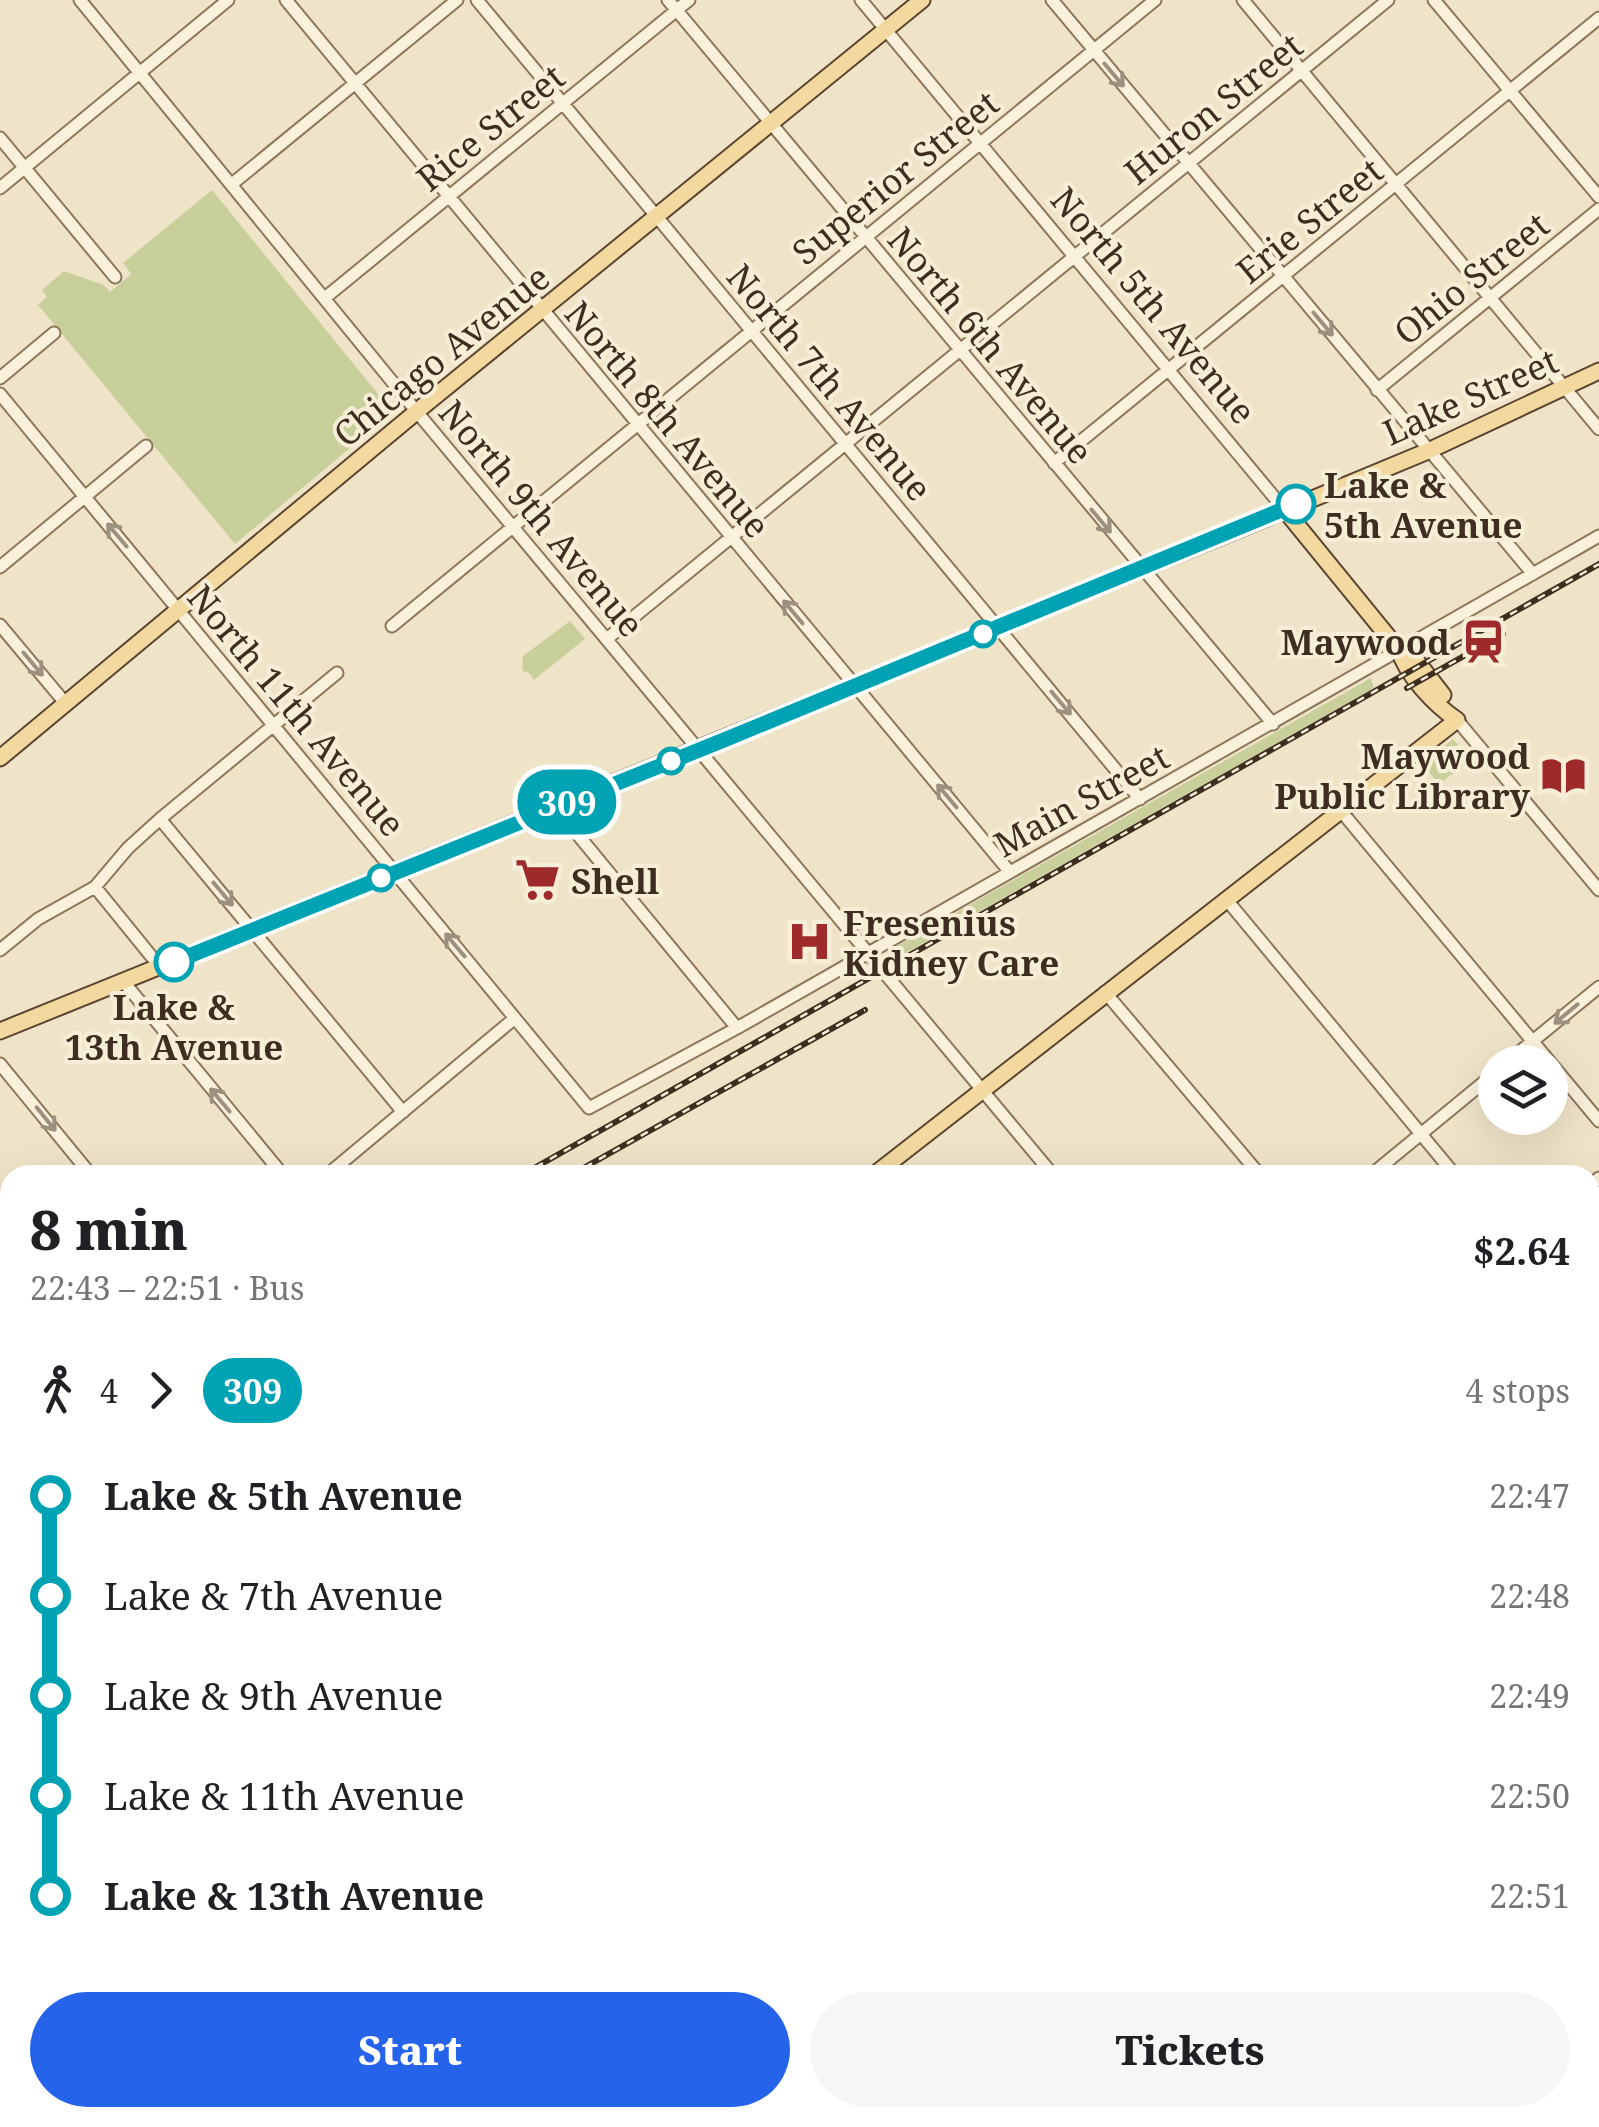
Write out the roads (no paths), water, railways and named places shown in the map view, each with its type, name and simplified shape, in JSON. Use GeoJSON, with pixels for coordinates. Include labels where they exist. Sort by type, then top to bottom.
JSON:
{"type":"FeatureCollection","features":[{"type":"Feature","properties":{"kind":"main road","name":"Chicago Avenue"},"geometry":{"type":"LineString","coordinates":[[0,758],[922,0]]}},
{"type":"Feature","properties":{"kind":"main road","name":"Lake Street"},"geometry":{"type":"LineString","coordinates":[[0,1031],[1428,451],[1599,371]]}},
{"type":"Feature","properties":{"kind":"main road","name":"North 5th Avenue"},"geometry":{"type":"LineString","coordinates":[[1284,508],[1399,650],[1412,654],[1420,674],[1448,701],[1458,720]]}},
{"type":"Feature","properties":{"kind":"main road"},"geometry":{"type":"LineString","coordinates":[[887,1165],[1458,720]]}},
{"type":"Feature","properties":{"kind":"street","name":"North 9th Avenue"},"geometry":{"type":"LineString","coordinates":[[80,0],[417,412],[1045,1165]]}},
{"type":"Feature","properties":{"kind":"street"},"geometry":{"type":"LineString","coordinates":[[0,188],[228,0]]}},
{"type":"Feature","properties":{"kind":"street","name":"North 8th Avenue"},"geometry":{"type":"LineString","coordinates":[[286,0],[1009,871]]}},
{"type":"Feature","properties":{"kind":"street"},"geometry":{"type":"LineString","coordinates":[[232,184],[456,0]]}},
{"type":"Feature","properties":{"kind":"street","name":"North 7th Avenue"},"geometry":{"type":"LineString","coordinates":[[477,0],[1140,798]]}},
{"type":"Feature","properties":{"kind":"street","name":"Rice Street"},"geometry":{"type":"LineString","coordinates":[[326,297],[563,103],[672,5],[689,0]]}},
{"type":"Feature","properties":{"kind":"street","name":"North 5th Avenue"},"geometry":{"type":"LineString","coordinates":[[862,0],[1284,508]]}},
{"type":"Feature","properties":{"kind":"street"},"geometry":{"type":"LineString","coordinates":[[1052,0],[1532,574]]}},
{"type":"Feature","properties":{"kind":"street","name":"Superior Street"},"geometry":{"type":"LineString","coordinates":[[392,626],[1155,0]]}},
{"type":"Feature","properties":{"kind":"street"},"geometry":{"type":"LineString","coordinates":[[1243,0],[1599,429]]}},
{"type":"Feature","properties":{"kind":"street","name":"Huron Street"},"geometry":{"type":"LineString","coordinates":[[608,638],[1388,0]]}},
{"type":"Feature","properties":{"kind":"street"},"geometry":{"type":"LineString","coordinates":[[1434,0],[1599,197]]}},
{"type":"Feature","properties":{"kind":"street","name":"North 6th Avenue"},"geometry":{"type":"LineString","coordinates":[[672,5],[1273,724]]}},
{"type":"Feature","properties":{"kind":"street","name":"Erie Street"},"geometry":{"type":"LineString","coordinates":[[1054,464],[1599,18]]}},
{"type":"Feature","properties":{"kind":"street"},"geometry":{"type":"LineString","coordinates":[[0,138],[115,276]]}},
{"type":"Feature","properties":{"kind":"street","name":"Ohio Street"},"geometry":{"type":"LineString","coordinates":[[1378,390],[1599,209]]}},
{"type":"Feature","properties":{"kind":"street"},"geometry":{"type":"LineString","coordinates":[[0,378],[54,333]]}},
{"type":"Feature","properties":{"kind":"street","name":"North 11th Avenue"},"geometry":{"type":"LineString","coordinates":[[0,394],[589,1108]]}},
{"type":"Feature","properties":{"kind":"street"},"geometry":{"type":"LineString","coordinates":[[0,567],[146,446]]}},
{"type":"Feature","properties":{"kind":"street","name":"Main Street"},"geometry":{"type":"LineString","coordinates":[[589,1108],[737,1028],[1599,536]]}},
{"type":"Feature","properties":{"kind":"street"},"geometry":{"type":"LineString","coordinates":[[0,625],[66,704]]}},
{"type":"Feature","properties":{"kind":"street"},"geometry":{"type":"LineString","coordinates":[[0,950],[51,910],[95,886],[160,819],[336,673]]}},
{"type":"Feature","properties":{"kind":"street"},"geometry":{"type":"LineString","coordinates":[[1458,720],[1599,890]]}},
{"type":"Feature","properties":{"kind":"street"},"geometry":{"type":"LineString","coordinates":[[555,808],[737,1028]]}},
{"type":"Feature","properties":{"kind":"street"},"geometry":{"type":"LineString","coordinates":[[1341,811],[1599,1122]]}},
{"type":"Feature","properties":{"kind":"street"},"geometry":{"type":"LineString","coordinates":[[160,819],[403,1112]]}},
{"type":"Feature","properties":{"kind":"street"},"geometry":{"type":"LineString","coordinates":[[95,886],[160,967]]}},
{"type":"Feature","properties":{"kind":"street"},"geometry":{"type":"LineString","coordinates":[[1226,899],[1447,1165]]}},
{"type":"Feature","properties":{"kind":"street"},"geometry":{"type":"LineString","coordinates":[[123,981],[274,1165]]}},
{"type":"Feature","properties":{"kind":"street"},"geometry":{"type":"LineString","coordinates":[[1529,1045],[1599,987]]}},
{"type":"Feature","properties":{"kind":"street"},"geometry":{"type":"LineString","coordinates":[[1105,992],[1252,1165]]}},
{"type":"Feature","properties":{"kind":"street"},"geometry":{"type":"LineString","coordinates":[[338,1165],[515,1018]]}},
{"type":"Feature","properties":{"kind":"street"},"geometry":{"type":"LineString","coordinates":[[0,1064],[83,1165]]}},
{"type":"Feature","properties":{"kind":"street"},"geometry":{"type":"LineString","coordinates":[[1383,1165],[1478,1087]]}},
{"type":"Feature","properties":{"kind":"railway"},"geometry":{"type":"LineString","coordinates":[[540,1165],[1599,564]]}},
{"type":"Feature","properties":{"kind":"railway"},"geometry":{"type":"LineString","coordinates":[[1407,688],[1503,634]]}},
{"type":"Feature","properties":{"kind":"railway"},"geometry":{"type":"LineString","coordinates":[[589,1165],[865,1010]]}},
{"type":"Feature","properties":{"kind":"place","name":"Lake & 5th Avenue"},"geometry":{"type":"Point","coordinates":[1296,504]}},
{"type":"Feature","properties":{"kind":"place","name":"Maywood"},"geometry":{"type":"Point","coordinates":[1483,641]}},
{"type":"Feature","properties":{"kind":"place","name":"Maywood Public Library"},"geometry":{"type":"Point","coordinates":[1563,775]}},
{"type":"Feature","properties":{"kind":"place","name":"Shell"},"geometry":{"type":"Point","coordinates":[538,880]}},
{"type":"Feature","properties":{"kind":"place","name":"Fresenius Kidney Care"},"geometry":{"type":"Point","coordinates":[810,942]}},
{"type":"Feature","properties":{"kind":"place","name":"Lake & 13th Avenue"},"geometry":{"type":"Point","coordinates":[174,962]}}]}
